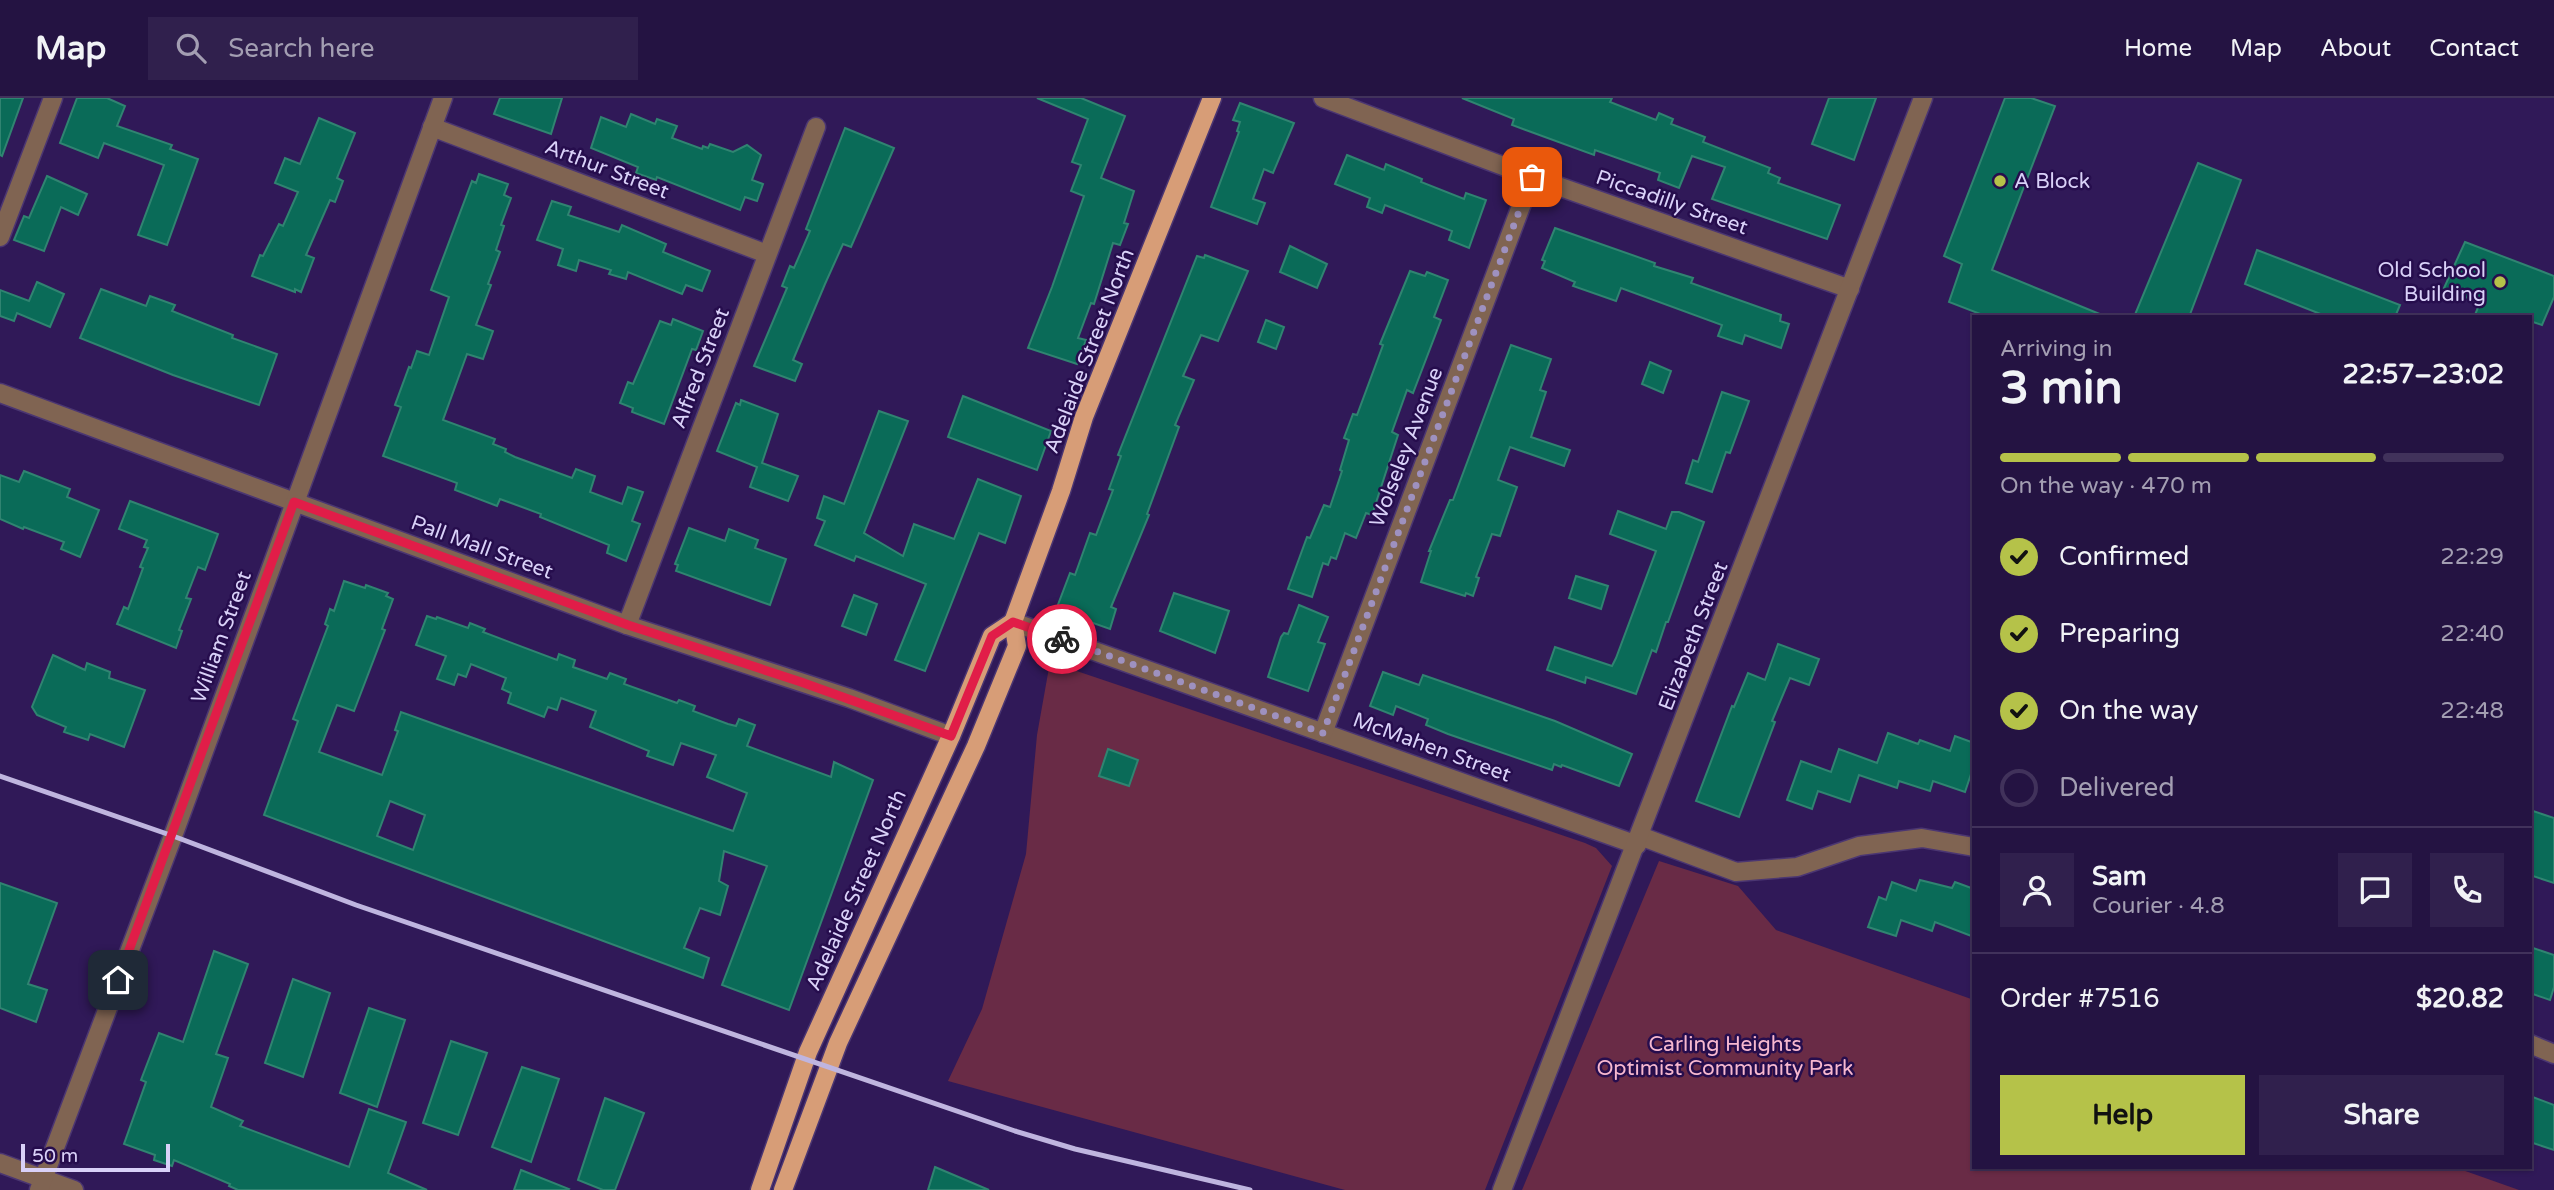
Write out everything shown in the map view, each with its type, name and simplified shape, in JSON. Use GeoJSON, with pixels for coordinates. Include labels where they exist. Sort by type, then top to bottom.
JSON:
{"type":"FeatureCollection","features":[{"type":"Feature","properties":{"kind":"main road","name":"Adelaide Street North"},"geometry":{"type":"LineString","coordinates":[[783,1190],[838,1043],[976,746],[1017,646],[1013,622],[1062,491],[1084,417],[1212,98]]}},
{"type":"Feature","properties":{"kind":"main road","name":"Adelaide Street North"},"geometry":{"type":"LineString","coordinates":[[760,1190],[808,1052],[951,736],[992,636],[1013,622]]}},
{"type":"Feature","properties":{"kind":"street"},"geometry":{"type":"LineString","coordinates":[[0,237],[52,98]]}},
{"type":"Feature","properties":{"kind":"street","name":"William Street"},"geometry":{"type":"LineString","coordinates":[[41,1184],[164,859],[443,98]]}},
{"type":"Feature","properties":{"kind":"street","name":"Piccadilly Street"},"geometry":{"type":"LineString","coordinates":[[1323,98],[1532,177],[1850,289]]}},
{"type":"Feature","properties":{"kind":"street","name":"Elizabeth Street"},"geometry":{"type":"LineString","coordinates":[[1502,1190],[1923,98]]}},
{"type":"Feature","properties":{"kind":"street","name":"Arthur Street"},"geometry":{"type":"LineString","coordinates":[[432,127],[767,254]]}},
{"type":"Feature","properties":{"kind":"street","name":"Alfred Street"},"geometry":{"type":"LineString","coordinates":[[628,625],[816,127]]}},
{"type":"Feature","properties":{"kind":"street","name":"Wolseley Avenue"},"geometry":{"type":"LineString","coordinates":[[1323,733],[1532,177]]}},
{"type":"Feature","properties":{"kind":"street","name":"Pall Mall Street"},"geometry":{"type":"LineString","coordinates":[[0,393],[628,625],[790,678],[951,736]]}},
{"type":"Feature","properties":{"kind":"street","name":"McMahen Street"},"geometry":{"type":"LineString","coordinates":[[1013,622],[1323,733],[1736,872],[1797,867],[1860,846],[1922,838],[1972,847]]}},
{"type":"Feature","properties":{"kind":"street"},"geometry":{"type":"LineString","coordinates":[[2532,1045],[2554,1055]]}},
{"type":"Feature","properties":{"kind":"street"},"geometry":{"type":"LineString","coordinates":[[0,1163],[41,1184],[74,1190]]}},
{"type":"Feature","properties":{"kind":"green space"},"geometry":{"type":"Polygon","coordinates":[[[1050,662],[1585,843],[1596,848],[1612,866],[1485,1190],[1345,1190],[948,1081],[982,1009],[1026,854],[1037,735],[1050,662]]]}},
{"type":"Feature","properties":{"kind":"green space","name":"Carling Heights Optimist Community Park"},"geometry":{"type":"Polygon","coordinates":[[[1659,861],[1738,886],[1776,930],[1972,999],[1972,1169],[2460,1169],[2519,1190],[1522,1190],[1659,861]]]}},
{"type":"Feature","properties":{"kind":"building"},"geometry":{"type":"Polygon","coordinates":[[[0,98],[23,98],[2,156],[0,155],[0,98]]]}},
{"type":"Feature","properties":{"kind":"building"},"geometry":{"type":"Polygon","coordinates":[[[77,98],[107,98],[125,106],[117,126],[172,145],[170,149],[198,159],[167,245],[138,235],[164,165],[104,143],[98,158],[60,143],[77,98]]]}},
{"type":"Feature","properties":{"kind":"building"},"geometry":{"type":"Polygon","coordinates":[[[500,98],[562,98],[551,134],[494,114],[500,98]]]}},
{"type":"Feature","properties":{"kind":"building"},"geometry":{"type":"Polygon","coordinates":[[[1037,98],[1081,98],[1125,116],[1101,178],[1134,191],[1124,223],[1128,224],[1120,245],[1113,243],[1094,304],[1091,303],[1078,338],[1086,340],[1077,364],[1028,348],[1084,196],[1071,191],[1081,165],[1072,162],[1088,119],[1037,98]]]}},
{"type":"Feature","properties":{"kind":"building"},"geometry":{"type":"Polygon","coordinates":[[[1462,98],[1612,98],[1610,102],[1656,120],[1659,113],[1673,119],[1671,124],[1705,137],[1703,142],[1770,168],[1768,173],[1780,178],[1778,183],[1840,205],[1827,239],[1712,199],[1725,167],[1692,156],[1679,188],[1658,180],[1660,173],[1595,150],[1594,155],[1512,125],[1514,119],[1462,98]]]}},
{"type":"Feature","properties":{"kind":"building"},"geometry":{"type":"Polygon","coordinates":[[[1829,98],[1876,98],[1854,160],[1812,144],[1829,98]]]}},
{"type":"Feature","properties":{"kind":"building","name":"A Block"},"geometry":{"type":"Polygon","coordinates":[[[2005,98],[2031,98],[2055,106],[1992,270],[2102,315],[1983,315],[1949,302],[1962,264],[1944,256],[2005,98]]]}},
{"type":"Feature","properties":{"kind":"building"},"geometry":{"type":"Polygon","coordinates":[[[1240,103],[1294,123],[1273,173],[1264,169],[1253,199],[1265,203],[1257,224],[1211,207],[1239,132],[1240,122],[1233,120],[1240,103]]]}},
{"type":"Feature","properties":{"kind":"building"},"geometry":{"type":"Polygon","coordinates":[[[631,114],[655,124],[657,119],[677,126],[672,138],[702,149],[703,146],[708,148],[710,144],[733,152],[747,145],[761,155],[752,180],[763,184],[757,201],[745,197],[740,210],[657,177],[656,180],[636,173],[638,167],[591,148],[601,117],[626,127],[631,114]]]}},
{"type":"Feature","properties":{"kind":"building"},"geometry":{"type":"Polygon","coordinates":[[[319,118],[355,133],[337,178],[343,181],[335,202],[330,200],[306,255],[314,258],[301,292],[295,289],[295,292],[252,276],[260,255],[263,256],[279,224],[283,226],[298,192],[275,183],[285,158],[300,164],[319,118]]]}},
{"type":"Feature","properties":{"kind":"building"},"geometry":{"type":"Polygon","coordinates":[[[845,128],[894,148],[851,247],[843,244],[825,284],[793,360],[802,364],[795,381],[754,366],[787,288],[782,286],[790,266],[794,268],[810,231],[806,229],[845,128]]]}},
{"type":"Feature","properties":{"kind":"building"},"geometry":{"type":"Polygon","coordinates":[[[1347,155],[1384,170],[1386,164],[1464,199],[1466,193],[1486,200],[1469,248],[1449,240],[1452,231],[1385,205],[1382,213],[1367,207],[1370,198],[1335,184],[1347,155]]]}},
{"type":"Feature","properties":{"kind":"building"},"geometry":{"type":"Polygon","coordinates":[[[2198,163],[2241,180],[2190,315],[2135,315],[2198,163]]]}},
{"type":"Feature","properties":{"kind":"building"},"geometry":{"type":"Polygon","coordinates":[[[479,174],[508,184],[504,195],[511,198],[501,225],[504,226],[496,250],[500,252],[488,284],[491,285],[476,325],[493,331],[483,359],[467,354],[443,420],[495,439],[493,444],[506,449],[505,452],[515,457],[572,478],[576,469],[595,476],[590,492],[622,504],[628,487],[643,492],[632,521],[640,524],[626,561],[607,553],[609,545],[540,517],[541,514],[500,499],[497,506],[455,490],[457,483],[383,456],[401,407],[395,405],[409,367],[411,368],[417,351],[429,355],[449,297],[431,290],[472,181],[476,183],[479,174]]]}},
{"type":"Feature","properties":{"kind":"building"},"geometry":{"type":"Polygon","coordinates":[[[47,176],[87,194],[78,215],[61,207],[44,251],[14,240],[24,216],[29,218],[47,176]]]}},
{"type":"Feature","properties":{"kind":"building"},"geometry":{"type":"Polygon","coordinates":[[[552,201],[571,207],[568,215],[619,232],[622,225],[666,244],[663,252],[710,271],[702,291],[686,285],[682,294],[628,272],[626,279],[609,274],[611,270],[579,260],[576,271],[558,265],[563,249],[537,240],[552,201]]]}},
{"type":"Feature","properties":{"kind":"building"},"geometry":{"type":"Polygon","coordinates":[[[1555,228],[1655,263],[1654,266],[1693,278],[1691,283],[1781,315],[1780,321],[1789,324],[1781,348],[1745,335],[1742,344],[1718,336],[1722,325],[1621,288],[1616,301],[1573,286],[1575,282],[1542,268],[1545,261],[1542,260],[1555,228]]]}},
{"type":"Feature","properties":{"kind":"building","name":"Old School Building"},"geometry":{"type":"Polygon","coordinates":[[[2465,242],[2554,276],[2554,297],[2542,325],[2532,322],[2532,315],[2475,315],[2480,303],[2444,288],[2465,242]]]}},
{"type":"Feature","properties":{"kind":"building"},"geometry":{"type":"Polygon","coordinates":[[[1290,246],[1327,264],[1317,288],[1280,272],[1290,246]]]}},
{"type":"Feature","properties":{"kind":"building"},"geometry":{"type":"Polygon","coordinates":[[[2257,250],[2400,305],[2396,315],[2323,315],[2245,284],[2257,250]]]}},
{"type":"Feature","properties":{"kind":"building"},"geometry":{"type":"Polygon","coordinates":[[[1205,255],[1248,271],[1218,341],[1201,335],[1183,376],[1194,380],[1175,425],[1179,427],[1147,514],[1149,515],[1111,607],[1116,609],[1110,629],[1056,610],[1070,573],[1075,575],[1090,533],[1096,535],[1113,490],[1109,489],[1121,456],[1118,455],[1197,256],[1204,258],[1205,255]]]}},
{"type":"Feature","properties":{"kind":"building"},"geometry":{"type":"Polygon","coordinates":[[[1410,271],[1425,276],[1427,272],[1448,280],[1434,317],[1441,320],[1413,393],[1407,390],[1392,432],[1398,435],[1372,515],[1366,513],[1356,538],[1345,533],[1336,559],[1331,557],[1328,565],[1323,563],[1312,597],[1288,589],[1307,537],[1310,538],[1324,505],[1330,507],[1349,440],[1344,438],[1353,414],[1357,415],[1383,345],[1380,344],[1410,271]]]}},
{"type":"Feature","properties":{"kind":"building"},"geometry":{"type":"Polygon","coordinates":[[[37,282],[64,294],[50,327],[17,313],[14,321],[0,316],[0,290],[29,301],[37,282]]]}},
{"type":"Feature","properties":{"kind":"building"},"geometry":{"type":"Polygon","coordinates":[[[101,289],[146,306],[150,296],[175,305],[172,311],[233,335],[232,338],[277,354],[259,405],[80,338],[101,289]]]}},
{"type":"Feature","properties":{"kind":"building"},"geometry":{"type":"Polygon","coordinates":[[[673,319],[703,331],[696,350],[692,349],[664,424],[632,412],[633,408],[620,403],[628,382],[633,384],[660,321],[671,325],[673,319]]]}},
{"type":"Feature","properties":{"kind":"building"},"geometry":{"type":"Polygon","coordinates":[[[1266,320],[1284,327],[1276,349],[1258,342],[1266,320]]]}},
{"type":"Feature","properties":{"kind":"building"},"geometry":{"type":"Polygon","coordinates":[[[1511,345],[1551,359],[1540,390],[1546,392],[1531,437],[1570,450],[1564,466],[1510,447],[1498,480],[1517,487],[1500,536],[1492,534],[1476,577],[1479,578],[1473,596],[1466,593],[1465,596],[1421,582],[1429,551],[1450,500],[1453,500],[1511,345]]]}},
{"type":"Feature","properties":{"kind":"building"},"geometry":{"type":"Polygon","coordinates":[[[1650,362],[1671,371],[1663,393],[1642,384],[1650,362]]]}},
{"type":"Feature","properties":{"kind":"building"},"geometry":{"type":"Polygon","coordinates":[[[1722,392],[1749,401],[1712,492],[1686,483],[1693,460],[1698,462],[1722,392]]]}},
{"type":"Feature","properties":{"kind":"building"},"geometry":{"type":"Polygon","coordinates":[[[963,396],[1051,431],[1037,470],[948,437],[963,396]]]}},
{"type":"Feature","properties":{"kind":"building"},"geometry":{"type":"Polygon","coordinates":[[[741,400],[778,414],[762,463],[798,476],[788,501],[750,487],[757,467],[717,451],[736,403],[740,405],[741,400]]]}},
{"type":"Feature","properties":{"kind":"building"},"geometry":{"type":"Polygon","coordinates":[[[879,411],[908,421],[864,533],[903,556],[914,524],[954,539],[978,479],[1021,496],[1005,543],[979,533],[925,671],[895,660],[926,584],[856,556],[854,561],[815,545],[825,521],[817,518],[824,496],[844,504],[879,411]]]}},
{"type":"Feature","properties":{"kind":"building"},"geometry":{"type":"Polygon","coordinates":[[[24,471],[70,489],[67,497],[99,510],[80,557],[61,549],[64,542],[0,519],[0,475],[19,482],[24,471]]]}},
{"type":"Feature","properties":{"kind":"building"},"geometry":{"type":"Polygon","coordinates":[[[130,501],[218,534],[205,570],[198,567],[186,598],[191,599],[179,630],[182,631],[176,648],[117,624],[124,607],[128,609],[148,548],[144,547],[147,540],[119,529],[130,501]]]}},
{"type":"Feature","properties":{"kind":"building"},"geometry":{"type":"Polygon","coordinates":[[[1618,511],[1666,529],[1672,512],[1704,522],[1668,622],[1656,652],[1652,650],[1636,694],[1586,677],[1585,683],[1547,670],[1555,647],[1612,666],[1616,658],[1656,551],[1610,534],[1618,511]]]}},
{"type":"Feature","properties":{"kind":"building"},"geometry":{"type":"Polygon","coordinates":[[[689,528],[725,541],[729,529],[758,540],[755,548],[786,559],[770,605],[676,571],[678,565],[675,564],[689,528]]]}},
{"type":"Feature","properties":{"kind":"building"},"geometry":{"type":"Polygon","coordinates":[[[1576,576],[1608,586],[1601,609],[1569,598],[1576,576]]]}},
{"type":"Feature","properties":{"kind":"building"},"geometry":{"type":"Polygon","coordinates":[[[344,581],[388,593],[386,596],[393,599],[382,629],[385,630],[354,711],[337,705],[319,752],[382,775],[398,731],[395,730],[401,712],[733,831],[747,793],[707,777],[716,755],[681,743],[673,765],[647,756],[649,751],[590,727],[596,711],[561,698],[557,710],[548,707],[544,717],[508,703],[511,693],[502,689],[506,678],[471,664],[466,677],[458,674],[454,685],[437,679],[446,656],[416,645],[427,616],[468,628],[470,623],[485,629],[483,632],[557,660],[559,654],[575,660],[573,667],[607,679],[610,673],[626,679],[624,684],[677,703],[679,700],[695,706],[693,711],[728,724],[736,726],[739,719],[755,725],[747,746],[831,777],[834,762],[873,780],[789,1010],[722,985],[767,866],[724,851],[719,881],[728,886],[720,915],[700,908],[684,948],[709,958],[703,978],[264,815],[298,721],[293,719],[328,626],[325,624],[330,609],[334,611],[344,581]],[[390,801],[377,836],[413,850],[425,815],[390,801]]]}},
{"type":"Feature","properties":{"kind":"building"},"geometry":{"type":"Polygon","coordinates":[[[1174,593],[1229,611],[1215,653],[1160,631],[1174,593]]]}},
{"type":"Feature","properties":{"kind":"building"},"geometry":{"type":"Polygon","coordinates":[[[854,595],[877,604],[866,635],[842,626],[854,595]]]}},
{"type":"Feature","properties":{"kind":"building"},"geometry":{"type":"Polygon","coordinates":[[[1299,605],[1328,617],[1318,642],[1325,644],[1308,691],[1268,677],[1281,637],[1284,633],[1288,634],[1299,605]]]}},
{"type":"Feature","properties":{"kind":"building"},"geometry":{"type":"Polygon","coordinates":[[[1778,644],[1819,659],[1809,685],[1790,678],[1739,817],[1696,801],[1732,706],[1734,707],[1748,673],[1765,680],[1778,644]]]}},
{"type":"Feature","properties":{"kind":"building"},"geometry":{"type":"Polygon","coordinates":[[[53,655],[85,670],[87,663],[110,672],[109,678],[145,690],[124,747],[90,734],[88,740],[64,732],[66,727],[37,715],[32,707],[53,655]]]}},
{"type":"Feature","properties":{"kind":"building"},"geometry":{"type":"Polygon","coordinates":[[[1383,672],[1419,685],[1423,675],[1555,721],[1632,754],[1619,786],[1562,765],[1561,767],[1554,764],[1552,770],[1426,725],[1428,719],[1396,706],[1393,715],[1370,706],[1383,672]]]}},
{"type":"Feature","properties":{"kind":"building"},"geometry":{"type":"Polygon","coordinates":[[[1888,733],[1918,744],[1920,740],[1950,751],[1955,736],[1972,742],[1972,771],[1965,792],[1933,781],[1930,791],[1899,781],[1897,788],[1859,775],[1850,802],[1818,791],[1812,809],[1787,800],[1801,761],[1831,772],[1839,749],[1877,763],[1888,733]]]}},
{"type":"Feature","properties":{"kind":"building"},"geometry":{"type":"Polygon","coordinates":[[[1108,749],[1138,760],[1129,786],[1099,776],[1108,749]]]}},
{"type":"Feature","properties":{"kind":"building"},"geometry":{"type":"Polygon","coordinates":[[[2532,811],[2554,818],[2554,883],[2532,876],[2532,811]]]}},
{"type":"Feature","properties":{"kind":"building"},"geometry":{"type":"Polygon","coordinates":[[[1920,880],[1952,888],[1955,882],[1972,888],[1972,936],[1935,922],[1932,931],[1901,920],[1896,936],[1868,927],[1879,897],[1886,900],[1892,882],[1916,891],[1920,880]]]}},
{"type":"Feature","properties":{"kind":"building"},"geometry":{"type":"Polygon","coordinates":[[[0,883],[57,903],[28,984],[47,990],[36,1022],[0,1008],[0,883]]]}},
{"type":"Feature","properties":{"kind":"building"},"geometry":{"type":"Polygon","coordinates":[[[2532,948],[2554,955],[2554,987],[2550,1000],[2532,994],[2532,948]]]}},
{"type":"Feature","properties":{"kind":"building"},"geometry":{"type":"Polygon","coordinates":[[[214,951],[248,964],[216,1054],[228,1058],[211,1107],[243,1121],[240,1126],[349,1167],[369,1109],[406,1122],[388,1173],[427,1190],[238,1190],[174,1160],[172,1166],[154,1160],[155,1155],[124,1144],[146,1082],[141,1080],[159,1033],[183,1042],[214,951]]]}},
{"type":"Feature","properties":{"kind":"building"},"geometry":{"type":"Polygon","coordinates":[[[293,979],[330,993],[303,1077],[265,1063],[293,979]]]}},
{"type":"Feature","properties":{"kind":"building"},"geometry":{"type":"Polygon","coordinates":[[[369,1008],[405,1020],[377,1107],[340,1093],[369,1008]]]}},
{"type":"Feature","properties":{"kind":"building"},"geometry":{"type":"Polygon","coordinates":[[[451,1041],[487,1053],[458,1135],[423,1123],[451,1041]]]}},
{"type":"Feature","properties":{"kind":"building"},"geometry":{"type":"Polygon","coordinates":[[[522,1067],[559,1079],[531,1162],[492,1147],[522,1067]]]}},
{"type":"Feature","properties":{"kind":"building"},"geometry":{"type":"Polygon","coordinates":[[[2532,1097],[2554,1105],[2554,1150],[2532,1143],[2532,1097]]]}},
{"type":"Feature","properties":{"kind":"building"},"geometry":{"type":"Polygon","coordinates":[[[605,1098],[644,1113],[615,1190],[603,1190],[578,1180],[605,1098]]]}},
{"type":"Feature","properties":{"kind":"building"},"geometry":{"type":"Polygon","coordinates":[[[935,1167],[989,1190],[928,1190],[935,1167]]]}},
{"type":"Feature","properties":{"kind":"building"},"geometry":{"type":"Polygon","coordinates":[[[521,1170],[569,1189],[514,1190],[521,1170]]]}},
{"type":"Feature","properties":{"kind":"railway"},"geometry":{"type":"LineString","coordinates":[[0,776],[173,836],[356,905],[1015,1131],[1075,1149],[1250,1190]]}},
{"type":"Feature","properties":{"kind":"way so far"},"geometry":{"type":"LineString","coordinates":[[1062,639],[1323,733],[1532,177]]}},
{"type":"Feature","properties":{"kind":"place","name":"A Block"},"geometry":{"type":"Point","coordinates":[2000,181]}},
{"type":"Feature","properties":{"kind":"place","name":"Old School Building"},"geometry":{"type":"Point","coordinates":[2500,282]}},
{"type":"Feature","properties":{"kind":"route"},"geometry":{"type":"LineString","coordinates":[[118,980],[294,502],[628,625],[849,698],[951,736],[992,636],[1013,622],[1062,639]]}}]}
